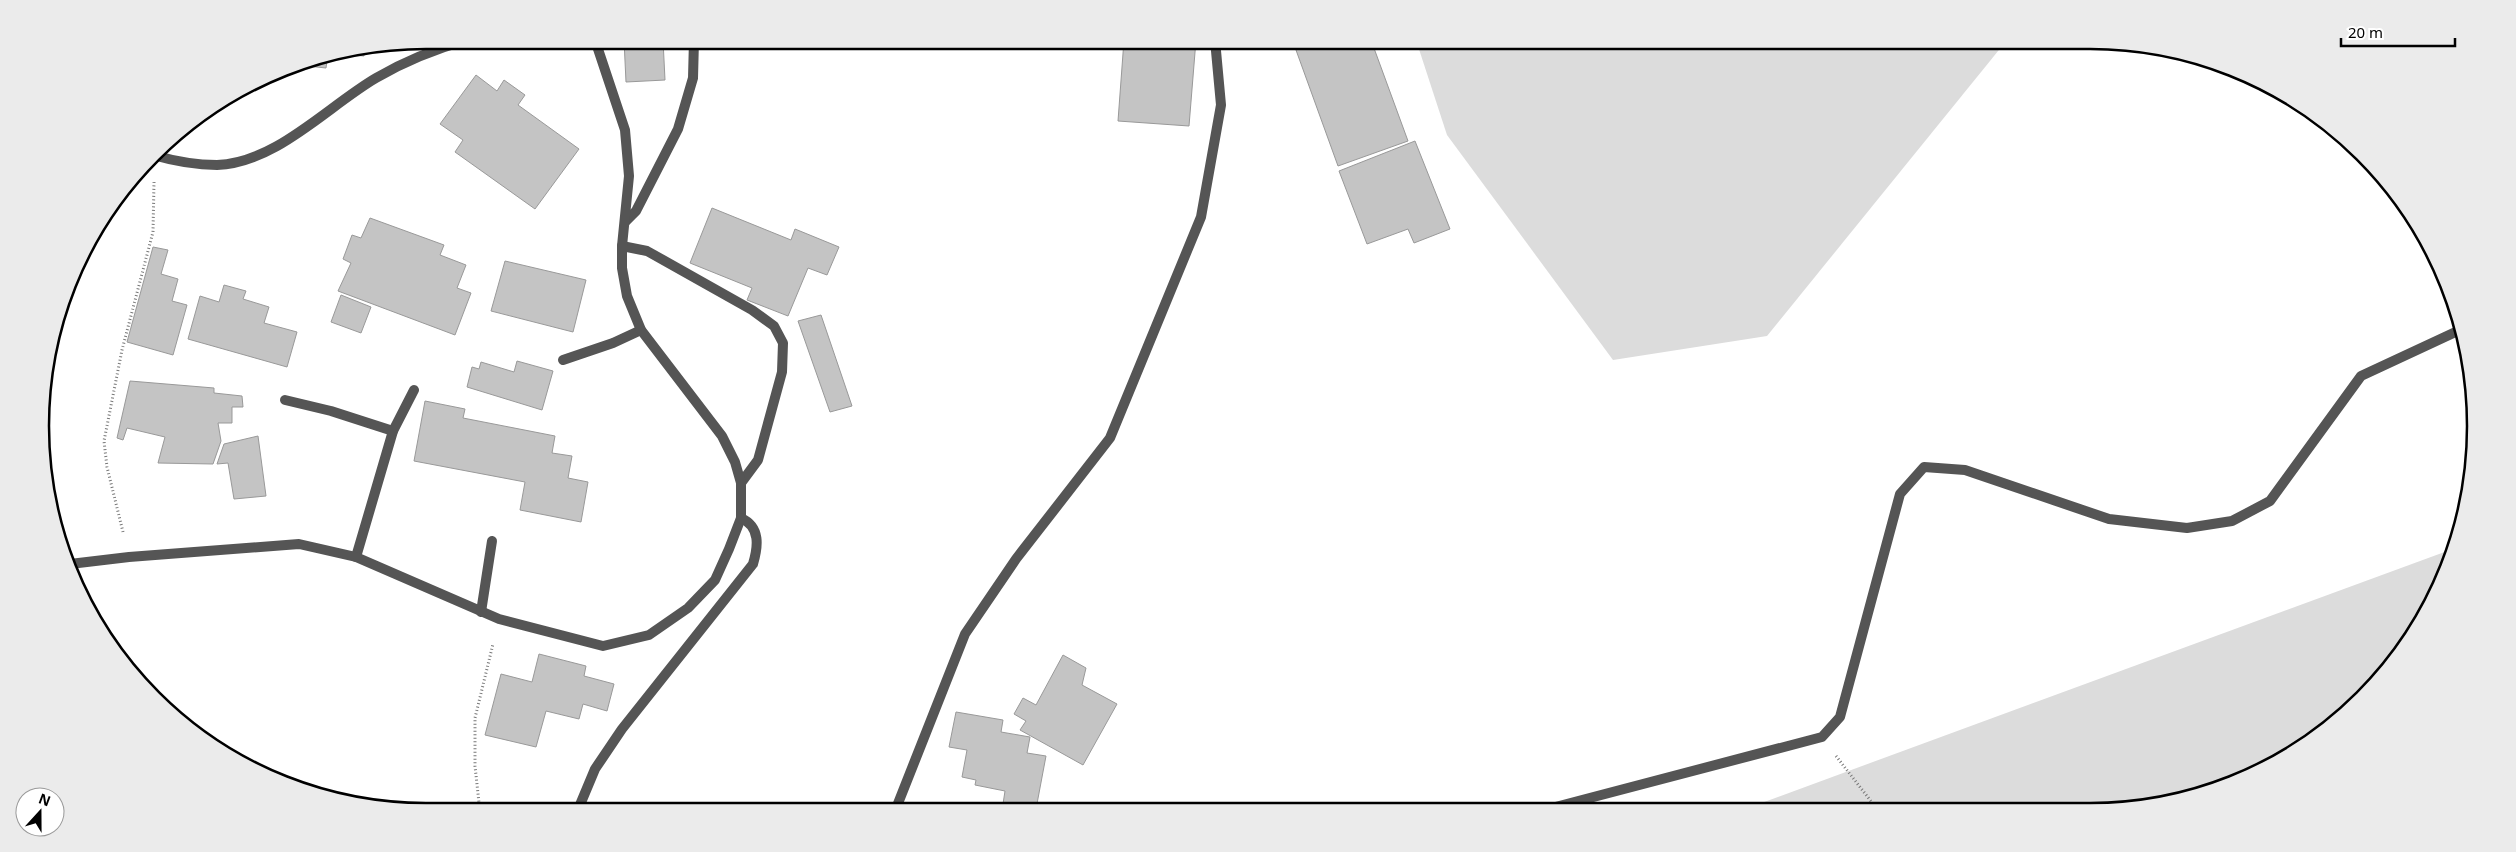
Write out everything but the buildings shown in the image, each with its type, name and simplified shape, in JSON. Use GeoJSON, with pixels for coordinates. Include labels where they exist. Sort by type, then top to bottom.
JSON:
{"type":"FeatureCollection","features":[{"type":"Feature","properties":{"kind":"street"},"geometry":{"type":"LineString","coordinates":[[161,157],[178,162],[218,165],[251,157],[288,140],[350,95],[389,71],[436,49]]}},
{"type":"Feature","properties":{"kind":"street"},"geometry":{"type":"LineString","coordinates":[[75,563],[129,557],[299,544],[356,558],[499,619],[603,646],[650,635],[688,608],[715,580],[741,518],[741,483],[735,462],[722,436],[641,330],[627,296],[622,268],[622,246],[629,176],[625,130],[599,49]]}},
{"type":"Feature","properties":{"kind":"street"},"geometry":{"type":"LineString","coordinates":[[625,222],[636,211],[678,128],[693,78],[694,49]]}},
{"type":"Feature","properties":{"kind":"street"},"geometry":{"type":"LineString","coordinates":[[898,803],[964,634],[1016,558],[1110,438],[1201,218],[1221,105],[1216,49]]}},
{"type":"Feature","properties":{"kind":"street"},"geometry":{"type":"LineString","coordinates":[[622,246],[647,250],[752,310],[774,326],[783,343],[782,372],[758,460],[741,483]]}},
{"type":"Feature","properties":{"kind":"street"},"geometry":{"type":"LineString","coordinates":[[563,360],[613,343],[641,330]]}},
{"type":"Feature","properties":{"kind":"street"},"geometry":{"type":"LineString","coordinates":[[1571,803],[1822,737],[1840,717],[1900,494],[1924,468],[1965,470],[2109,519],[2188,528],[2232,521],[2270,501],[2361,376],[2455,333]]}},
{"type":"Feature","properties":{"kind":"street"},"geometry":{"type":"LineString","coordinates":[[356,558],[393,431],[414,390]]}},
{"type":"Feature","properties":{"kind":"street"},"geometry":{"type":"LineString","coordinates":[[285,400],[331,411],[393,431]]}},
{"type":"Feature","properties":{"kind":"street"},"geometry":{"type":"LineString","coordinates":[[581,803],[595,769],[622,728],[753,564],[758,546],[755,532],[748,521],[741,518]]}},
{"type":"Feature","properties":{"kind":"street"},"geometry":{"type":"LineString","coordinates":[[481,612],[492,541]]}},
{"type":"Feature","properties":{"kind":"path"},"geometry":{"type":"LineString","coordinates":[[129,557],[107,467],[104,440],[122,350],[154,232],[156,163]]}},
{"type":"Feature","properties":{"kind":"path"},"geometry":{"type":"LineString","coordinates":[[479,803],[475,718],[499,619]]}},
{"type":"Feature","properties":{"kind":"path"},"geometry":{"type":"LineString","coordinates":[[1822,737],[1872,803]]}},
{"type":"Feature","properties":{"kind":"shaded area"},"geometry":{"type":"Polygon","coordinates":[[[1419,49],[2000,49],[1767,336],[1613,360],[1447,135],[1419,49]]]}},
{"type":"Feature","properties":{"kind":"shaded area"},"geometry":{"type":"Polygon","coordinates":[[[2445,552],[2428,593],[2404,636],[2374,675],[2357,693],[2339,710],[2300,740],[2279,753],[2234,775],[2164,796],[2115,802],[1761,803],[2445,552]]]}}]}
